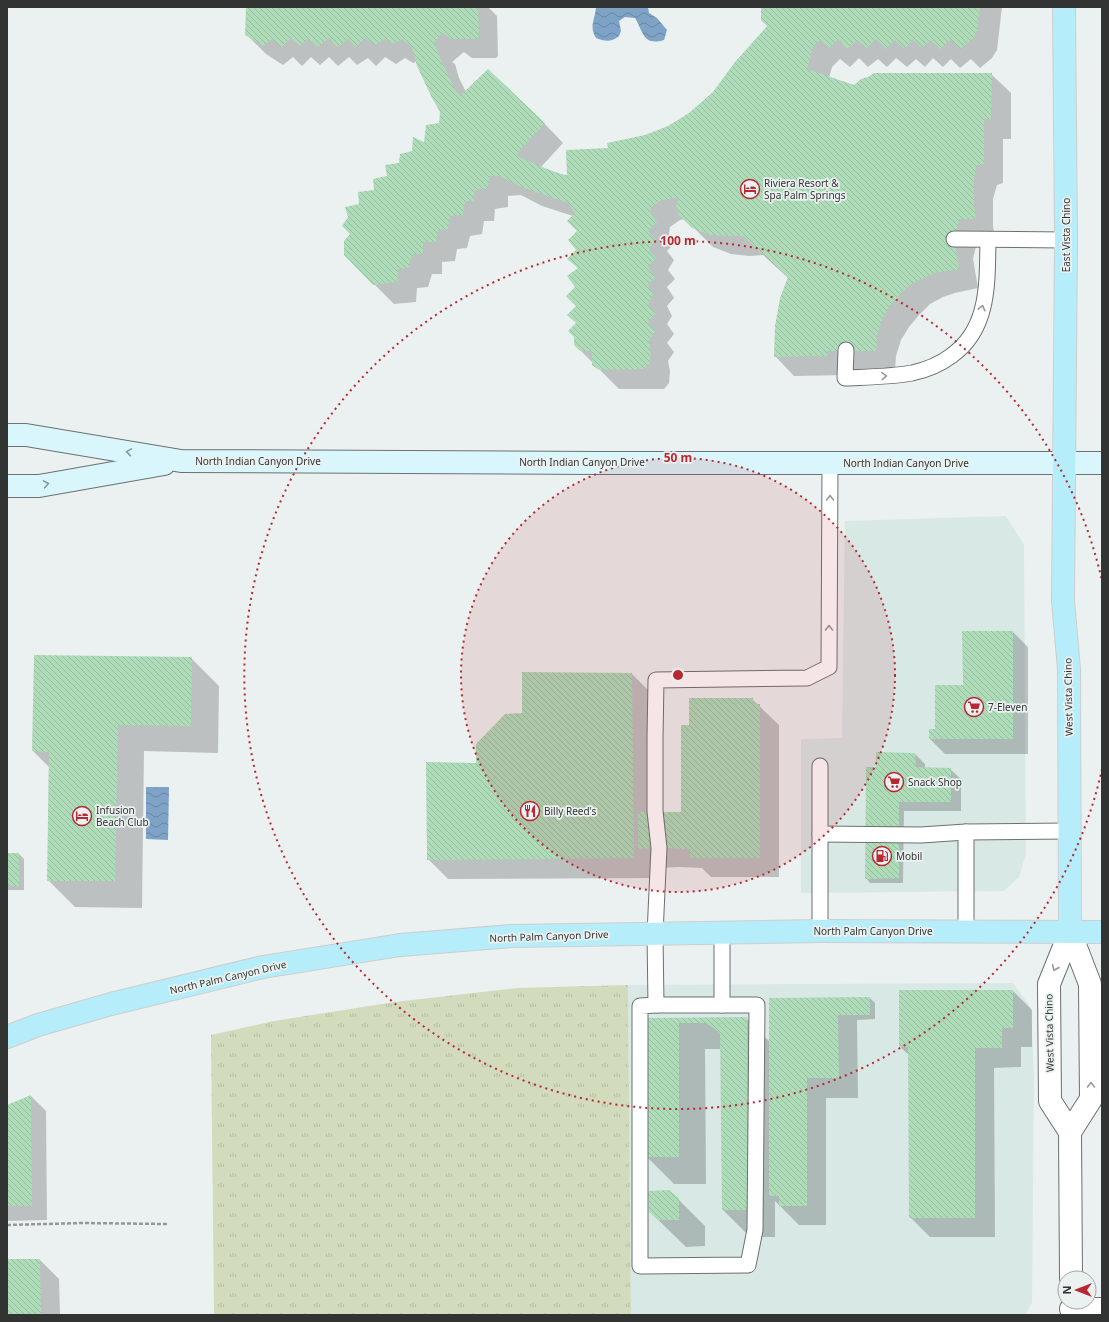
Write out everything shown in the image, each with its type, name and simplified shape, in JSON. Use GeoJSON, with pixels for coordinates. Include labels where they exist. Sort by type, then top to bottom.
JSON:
{"type":"FeatureCollection","features":[{"type":"Feature","properties":{"kind":"main road","name":"East Vista Chino"},"geometry":{"type":"LineString","coordinates":[[1064,7],[1066,240],[1064,462]]}},
{"type":"Feature","properties":{"kind":"main road","name":"North Indian Canyon Drive"},"geometry":{"type":"LineString","coordinates":[[7,435],[26,435],[181,461],[1102,463]]}},
{"type":"Feature","properties":{"kind":"main road","name":"North Indian Canyon Drive"},"geometry":{"type":"LineString","coordinates":[[7,486],[39,486],[181,461]]}},
{"type":"Feature","properties":{"kind":"main road","name":"West Vista Chino"},"geometry":{"type":"LineString","coordinates":[[1064,462],[1063,601],[1069,669],[1070,932]]}},
{"type":"Feature","properties":{"kind":"main road","name":"North Palm Canyon Drive"},"geometry":{"type":"LineString","coordinates":[[7,1037],[38,1025],[104,1006],[255,969],[400,944],[512,936],[722,932],[1102,932]]}},
{"type":"Feature","properties":{"kind":"street","name":"West Vista Chino"},"geometry":{"type":"LineString","coordinates":[[1070,932],[1090,984],[1091,1099],[1070,1132],[1050,1101],[1049,984],[1070,932]]}},
{"type":"Feature","properties":{"kind":"street"},"geometry":{"type":"LineString","coordinates":[[1070,1132],[1071,1270]]}},
{"type":"Feature","properties":{"kind":"lane"},"geometry":{"type":"LineString","coordinates":[[954,239],[1066,240]]}},
{"type":"Feature","properties":{"kind":"lane"},"geometry":{"type":"LineString","coordinates":[[846,350],[845,378],[913,373],[928,369],[943,362],[956,353],[968,340],[977,326],[983,309],[986,290],[988,240]]}},
{"type":"Feature","properties":{"kind":"lane"},"geometry":{"type":"LineString","coordinates":[[656,1005],[654,934],[659,848],[655,811],[654,739],[656,680],[807,678],[829,668],[830,463]]}},
{"type":"Feature","properties":{"kind":"lane"},"geometry":{"type":"LineString","coordinates":[[820,766],[820,931]]}},
{"type":"Feature","properties":{"kind":"lane"},"geometry":{"type":"LineString","coordinates":[[820,834],[921,835],[966,832],[1070,831]]}},
{"type":"Feature","properties":{"kind":"lane"},"geometry":{"type":"LineString","coordinates":[[966,832],[966,932]]}},
{"type":"Feature","properties":{"kind":"lane"},"geometry":{"type":"LineString","coordinates":[[722,932],[722,1005]]}},
{"type":"Feature","properties":{"kind":"lane"},"geometry":{"type":"LineString","coordinates":[[656,1005],[757,1005],[755,1230],[748,1265],[640,1266],[640,1006],[656,1005]]}},
{"type":"Feature","properties":{"kind":"path"},"geometry":{"type":"LineString","coordinates":[[7,1225],[83,1223],[167,1224]]}},
{"type":"Feature","properties":{"kind":"shaded area"},"geometry":{"type":"Polygon","coordinates":[[[1006,516],[1024,545],[1026,854],[1019,877],[1004,891],[801,893],[801,739],[842,738],[845,521],[1006,516]]]}},
{"type":"Feature","properties":{"kind":"shaded area"},"geometry":{"type":"Polygon","coordinates":[[[1013,983],[1031,1008],[1034,1077],[1032,1302],[1026,1315],[631,1315],[628,985],[1013,983]]]}},
{"type":"Feature","properties":{"kind":"green space"},"geometry":{"type":"Polygon","coordinates":[[[628,985],[631,1315],[214,1315],[211,1035],[274,1021],[395,1002],[517,988],[628,985]]]}},
{"type":"Feature","properties":{"kind":"water"},"geometry":{"type":"Polygon","coordinates":[[[596,7],[648,7],[649,13],[657,18],[667,30],[664,40],[648,40],[635,18],[625,17],[619,21],[621,31],[619,36],[608,41],[596,38],[593,26],[596,7]]]}},
{"type":"Feature","properties":{"kind":"water"},"geometry":{"type":"Polygon","coordinates":[[[146,787],[169,787],[168,840],[146,839],[146,787]]]}},
{"type":"Feature","properties":{"kind":"building","name":"Riviera Resort & Spa Palm Springs"},"geometry":{"type":"Polygon","coordinates":[[[246,7],[478,7],[479,36],[477,39],[451,39],[443,33],[433,43],[435,44],[455,90],[460,96],[488,69],[545,123],[518,152],[517,156],[547,169],[567,175],[566,150],[608,148],[607,143],[645,135],[668,126],[689,113],[713,92],[735,62],[767,26],[761,20],[761,7],[980,7],[977,30],[973,39],[960,49],[951,39],[940,49],[931,40],[922,48],[913,39],[905,49],[895,40],[886,49],[876,39],[867,48],[857,40],[847,49],[839,39],[830,48],[820,40],[813,47],[807,69],[854,85],[861,79],[874,73],[992,73],[991,119],[984,119],[984,164],[977,165],[974,178],[974,205],[976,219],[959,219],[954,239],[959,269],[935,273],[923,278],[910,285],[899,295],[889,307],[882,320],[877,336],[876,351],[827,351],[827,356],[774,357],[775,326],[780,298],[788,277],[743,236],[710,235],[692,228],[679,215],[676,206],[679,197],[660,201],[651,208],[650,213],[657,222],[648,231],[655,240],[649,250],[656,258],[648,267],[655,277],[648,285],[653,295],[648,304],[655,314],[648,322],[655,331],[649,341],[651,351],[650,363],[644,369],[599,370],[592,365],[592,351],[580,351],[574,345],[574,337],[568,331],[576,323],[567,315],[576,306],[566,296],[575,287],[567,276],[578,268],[567,259],[576,250],[568,240],[577,231],[567,221],[575,213],[568,203],[521,187],[500,176],[489,176],[488,188],[475,190],[474,201],[465,201],[463,215],[450,216],[448,229],[438,230],[436,242],[423,242],[423,254],[413,254],[408,268],[398,269],[397,282],[373,285],[344,255],[344,241],[350,234],[342,226],[348,217],[345,207],[359,204],[358,192],[374,190],[373,179],[387,176],[385,165],[399,163],[400,154],[412,151],[413,137],[424,142],[426,125],[439,123],[440,112],[417,66],[412,47],[402,39],[393,44],[385,39],[375,45],[365,38],[356,47],[348,39],[337,47],[329,38],[318,47],[308,38],[300,46],[291,38],[281,47],[272,39],[263,46],[245,35],[246,7]]]}},
{"type":"Feature","properties":{"kind":"building","name":"7-Eleven"},"geometry":{"type":"Polygon","coordinates":[[[962,631],[1013,631],[1013,739],[929,739],[929,729],[935,729],[935,685],[963,685],[962,631]]]}},
{"type":"Feature","properties":{"kind":"building","name":"Infusion Beach Club"},"geometry":{"type":"Polygon","coordinates":[[[34,655],[192,657],[191,726],[118,725],[115,881],[47,881],[49,752],[32,751],[34,655]]]}},
{"type":"Feature","properties":{"kind":"building","name":"Billy Reed's"},"geometry":{"type":"Polygon","coordinates":[[[522,672],[632,673],[634,858],[427,860],[426,762],[476,763],[476,744],[505,714],[522,713],[522,672]]]}},
{"type":"Feature","properties":{"kind":"building"},"geometry":{"type":"Polygon","coordinates":[[[689,698],[753,698],[753,704],[760,704],[760,858],[690,858],[690,849],[638,849],[638,812],[681,812],[681,725],[689,725],[689,698]]]}},
{"type":"Feature","properties":{"kind":"building"},"geometry":{"type":"Polygon","coordinates":[[[876,752],[915,753],[916,767],[951,768],[951,802],[899,802],[899,878],[865,879],[866,767],[876,767],[876,752]]]}},
{"type":"Feature","properties":{"kind":"building"},"geometry":{"type":"Polygon","coordinates":[[[7,853],[19,853],[19,886],[7,886],[7,853]]]}},
{"type":"Feature","properties":{"kind":"building"},"geometry":{"type":"Polygon","coordinates":[[[899,990],[1013,990],[1013,1028],[1002,1028],[1002,1048],[975,1048],[975,1218],[909,1218],[908,1047],[899,1047],[899,990]]]}},
{"type":"Feature","properties":{"kind":"building"},"geometry":{"type":"Polygon","coordinates":[[[870,997],[870,1015],[838,1015],[839,1078],[807,1078],[807,1206],[779,1206],[779,1196],[769,1196],[769,998],[870,997]]]}},
{"type":"Feature","properties":{"kind":"building"},"geometry":{"type":"Polygon","coordinates":[[[747,1017],[748,1210],[722,1210],[720,1033],[706,1023],[679,1023],[679,1157],[646,1157],[645,1018],[747,1017]]]}},
{"type":"Feature","properties":{"kind":"building"},"geometry":{"type":"Polygon","coordinates":[[[31,1095],[32,1206],[7,1206],[7,1105],[31,1095]]]}},
{"type":"Feature","properties":{"kind":"building"},"geometry":{"type":"Polygon","coordinates":[[[669,1190],[679,1198],[679,1220],[658,1220],[649,1212],[648,1191],[669,1190]]]}},
{"type":"Feature","properties":{"kind":"building"},"geometry":{"type":"Polygon","coordinates":[[[7,1259],[40,1259],[41,1315],[7,1315],[7,1259]]]}},
{"type":"Feature","properties":{"kind":"place","name":"Riviera Resort & Spa Palm Springs"},"geometry":{"type":"Point","coordinates":[750,189]}},
{"type":"Feature","properties":{"kind":"place","name":"7-Eleven"},"geometry":{"type":"Point","coordinates":[974,707]}},
{"type":"Feature","properties":{"kind":"place","name":"Snack Shop"},"geometry":{"type":"Point","coordinates":[894,782]}},
{"type":"Feature","properties":{"kind":"place","name":"Billy Reed's"},"geometry":{"type":"Point","coordinates":[530,811]}},
{"type":"Feature","properties":{"kind":"place","name":"Infusion Beach Club"},"geometry":{"type":"Point","coordinates":[82,816]}},
{"type":"Feature","properties":{"kind":"place","name":"Mobil"},"geometry":{"type":"Point","coordinates":[882,856]}}]}
